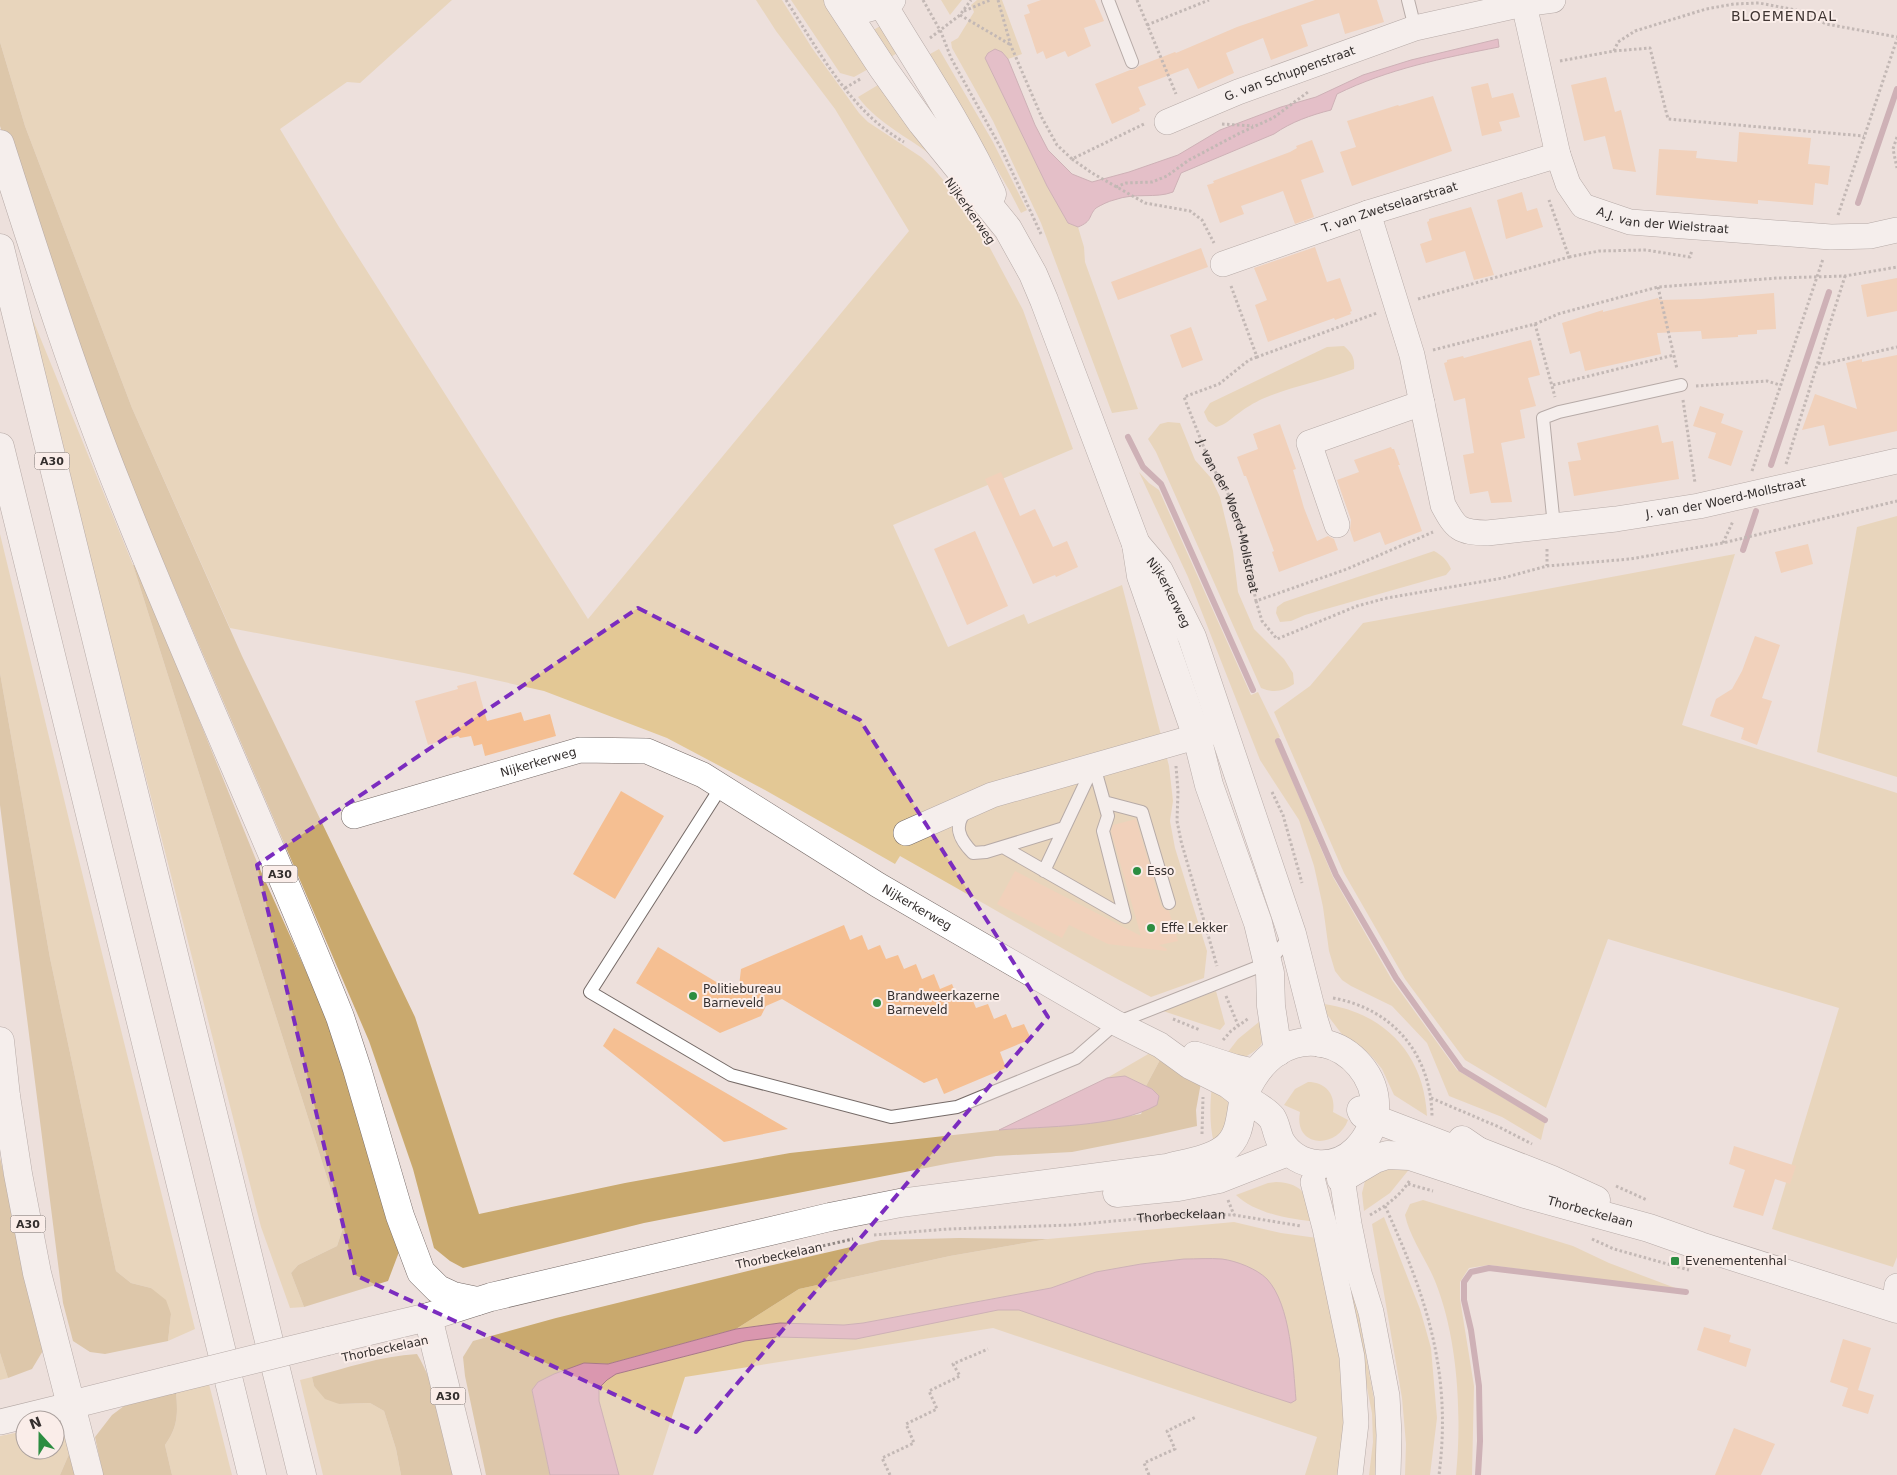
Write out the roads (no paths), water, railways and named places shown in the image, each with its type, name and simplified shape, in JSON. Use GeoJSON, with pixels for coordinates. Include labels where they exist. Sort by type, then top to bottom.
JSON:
{"type":"FeatureCollection","features":[{"type":"Feature","properties":{"kind":"main road","name":"Nijkerkerweg"},"geometry":{"type":"LineString","coordinates":[[867,3],[882,67],[922,124],[1008,229]]}},
{"type":"Feature","properties":{"kind":"main road","name":"Nijkerkerweg"},"geometry":{"type":"LineString","coordinates":[[867,3],[912,50],[978,162],[1008,229],[1033,274],[1044,300],[1136,544],[1141,576],[1184,741],[1210,785],[1258,923],[1269,968],[1284,1002],[1288,1053]]}},
{"type":"Feature","properties":{"kind":"main road","name":"A30"},"geometry":{"type":"LineString","coordinates":[[0,144],[62,334],[118,486],[206,701],[340,1017],[400,1216],[421,1272],[438,1289],[453,1296],[477,1301]]}},
{"type":"Feature","properties":{"kind":"main road","name":"A30"},"geometry":{"type":"LineString","coordinates":[[0,248],[302,1475]]}},
{"type":"Feature","properties":{"kind":"main road"},"geometry":{"type":"LineString","coordinates":[[0,447],[252,1475]]}},
{"type":"Feature","properties":{"kind":"main road","name":"Nijkerkerweg"},"geometry":{"type":"LineString","coordinates":[[1136,544],[1159,571],[1192,637],[1292,934],[1321,1043]]}},
{"type":"Feature","properties":{"kind":"main road","name":"A30"},"geometry":{"type":"LineString","coordinates":[[0,1041],[18,1174],[37,1273],[89,1475]]}},
{"type":"Feature","properties":{"kind":"main road"},"geometry":{"type":"LineString","coordinates":[[1306,1043],[1321,1043],[1344,1052],[1366,1071],[1373,1087],[1375,1111],[1370,1132],[1362,1144],[1352,1153],[1346,1170],[1328,1182],[1313,1182],[1297,1177],[1281,1160],[1264,1147],[1258,1134],[1249,1083],[1265,1062],[1288,1053],[1306,1043]]}},
{"type":"Feature","properties":{"kind":"main road"},"geometry":{"type":"LineString","coordinates":[[1251,1102],[1278,1072],[1288,1053]]}},
{"type":"Feature","properties":{"kind":"main road"},"geometry":{"type":"LineString","coordinates":[[1288,1053],[1305,1059],[1316,1059],[1332,1064],[1345,1072],[1354,1087],[1358,1107],[1363,1114],[1375,1111]]}},
{"type":"Feature","properties":{"kind":"main road","name":"Thorbeckelaan"},"geometry":{"type":"LineString","coordinates":[[70,1404],[428,1317],[477,1301],[722,1241],[900,1203],[1167,1168],[1209,1156],[1224,1149],[1237,1132],[1251,1102]]}},
{"type":"Feature","properties":{"kind":"main road","name":"Thorbeckelaan"},"geometry":{"type":"LineString","coordinates":[[1375,1111],[1432,1126],[1461,1140],[1478,1151],[1590,1197],[1649,1228]]}},
{"type":"Feature","properties":{"kind":"main road","name":"Thorbeckelaan"},"geometry":{"type":"LineString","coordinates":[[1375,1111],[1456,1150],[1478,1151]]}},
{"type":"Feature","properties":{"kind":"main road","name":"Thorbeckelaan"},"geometry":{"type":"LineString","coordinates":[[1346,1170],[1394,1154],[1422,1160],[1525,1194],[1649,1228],[1700,1246],[1896,1301]]}},
{"type":"Feature","properties":{"kind":"main road","name":"Thorbeckelaan"},"geometry":{"type":"LineString","coordinates":[[428,1317],[498,1308],[804,1235],[898,1215],[1178,1187],[1219,1179],[1281,1160]]}},
{"type":"Feature","properties":{"kind":"main road"},"geometry":{"type":"LineString","coordinates":[[1281,1160],[1300,1160],[1346,1170]]}},
{"type":"Feature","properties":{"kind":"main road","name":"A30"},"geometry":{"type":"LineString","coordinates":[[428,1317],[467,1475]]}},
{"type":"Feature","properties":{"kind":"street","name":"G. van Schuppenstraat"},"geometry":{"type":"LineString","coordinates":[[1176,118],[1238,92],[1415,28],[1523,2],[1553,0]]}},
{"type":"Feature","properties":{"kind":"street","name":"A.J. van der Wielstraat"},"geometry":{"type":"LineString","coordinates":[[1523,2],[1558,155],[1568,184],[1583,206],[1630,222],[1698,228],[1831,237],[1870,236],[1897,230]]}},
{"type":"Feature","properties":{"kind":"street","name":"T. van Zwetselaarstraat"},"geometry":{"type":"LineString","coordinates":[[1223,264],[1368,213],[1558,155]]}},
{"type":"Feature","properties":{"kind":"street"},"geometry":{"type":"LineString","coordinates":[[1338,525],[1309,443],[1422,403],[1412,356],[1368,213]]}},
{"type":"Feature","properties":{"kind":"street","name":"J. van der Woerd-Mollstraat"},"geometry":{"type":"LineString","coordinates":[[1422,403],[1444,505],[1453,524],[1468,532],[1487,533],[1554,526],[1616,519],[1699,506],[1897,461]]}},
{"type":"Feature","properties":{"kind":"street"},"geometry":{"type":"LineString","coordinates":[[906,833],[992,795],[1224,729]]}},
{"type":"Feature","properties":{"kind":"street","name":"Nijkerkerweg"},"geometry":{"type":"LineString","coordinates":[[354,816],[580,750],[647,751],[703,776],[884,889],[1116,1023],[1160,1046],[1188,1066],[1214,1078],[1251,1102]]}},
{"type":"Feature","properties":{"kind":"street","name":"Nijkerkerweg"},"geometry":{"type":"LineString","coordinates":[[1160,1046],[1194,1054],[1234,1068],[1257,1072]]}},
{"type":"Feature","properties":{"kind":"street"},"geometry":{"type":"LineString","coordinates":[[1346,1170],[1349,1224],[1359,1272],[1371,1312],[1387,1396],[1389,1435],[1388,1475]]}},
{"type":"Feature","properties":{"kind":"street"},"geometry":{"type":"LineString","coordinates":[[1313,1182],[1326,1228],[1352,1357],[1356,1423],[1350,1475]]}},
{"type":"Feature","properties":{"kind":"street","name":"Thorbeckelaan"},"geometry":{"type":"LineString","coordinates":[[0,1422],[70,1404]]}},
{"type":"Feature","properties":{"kind":"lane"},"geometry":{"type":"LineString","coordinates":[[1108,0],[1132,62]]}},
{"type":"Feature","properties":{"kind":"lane"},"geometry":{"type":"LineString","coordinates":[[1408,0],[1415,28]]}},
{"type":"Feature","properties":{"kind":"lane"},"geometry":{"type":"LineString","coordinates":[[1554,526],[1543,418],[1559,412],[1681,385]]}},
{"type":"Feature","properties":{"kind":"lane"},"geometry":{"type":"LineString","coordinates":[[1003,847],[1125,916],[1103,831],[1108,816],[1094,766]]}},
{"type":"Feature","properties":{"kind":"lane"},"geometry":{"type":"LineString","coordinates":[[1044,871],[1094,766]]}},
{"type":"Feature","properties":{"kind":"lane"},"geometry":{"type":"LineString","coordinates":[[721,787],[590,992],[731,1074],[891,1117],[957,1108],[1076,1058],[1116,1023],[1221,982],[1269,968],[1292,934]]}},
{"type":"Feature","properties":{"kind":"lane"},"geometry":{"type":"LineString","coordinates":[[1104,802],[1142,812],[1169,902]]}},
{"type":"Feature","properties":{"kind":"lane"},"geometry":{"type":"LineString","coordinates":[[973,803],[964,813],[958,832],[963,844],[972,853],[986,852],[1064,828]]}},
{"type":"Feature","properties":{"kind":"waterway"},"geometry":{"type":"LineString","coordinates":[[1858,203],[1897,89]]}},
{"type":"Feature","properties":{"kind":"waterway"},"geometry":{"type":"LineString","coordinates":[[1771,465],[1829,292]]}},
{"type":"Feature","properties":{"kind":"waterway"},"geometry":{"type":"LineString","coordinates":[[1128,437],[1143,467],[1161,484],[1253,690]]}},
{"type":"Feature","properties":{"kind":"waterway"},"geometry":{"type":"LineString","coordinates":[[1743,550],[1756,511]]}},
{"type":"Feature","properties":{"kind":"waterway"},"geometry":{"type":"LineString","coordinates":[[1278,741],[1336,875],[1396,978],[1461,1069],[1545,1120]]}},
{"type":"Feature","properties":{"kind":"waterway"},"geometry":{"type":"LineString","coordinates":[[1478,1475],[1480,1441],[1479,1386],[1471,1330],[1464,1300],[1464,1282],[1471,1272],[1489,1268],[1686,1292]]}},
{"type":"Feature","properties":{"kind":"place","name":"Esso"},"geometry":{"type":"Point","coordinates":[1137,871]}},
{"type":"Feature","properties":{"kind":"place","name":"Effe Lekker"},"geometry":{"type":"Point","coordinates":[1151,928]}},
{"type":"Feature","properties":{"kind":"place","name":"Politiebureau Barneveld"},"geometry":{"type":"Point","coordinates":[693,996]}},
{"type":"Feature","properties":{"kind":"place","name":"Brandweerkazerne Barneveld"},"geometry":{"type":"Point","coordinates":[877,1003]}},
{"type":"Feature","properties":{"kind":"place","name":"Evenementenhal"},"geometry":{"type":"Point","coordinates":[1675,1261]}},
{"type":"Feature","properties":{"kind":"district","name":"BLOEMENDAL"},"geometry":{"type":"Point","coordinates":[1784,16]}}]}
